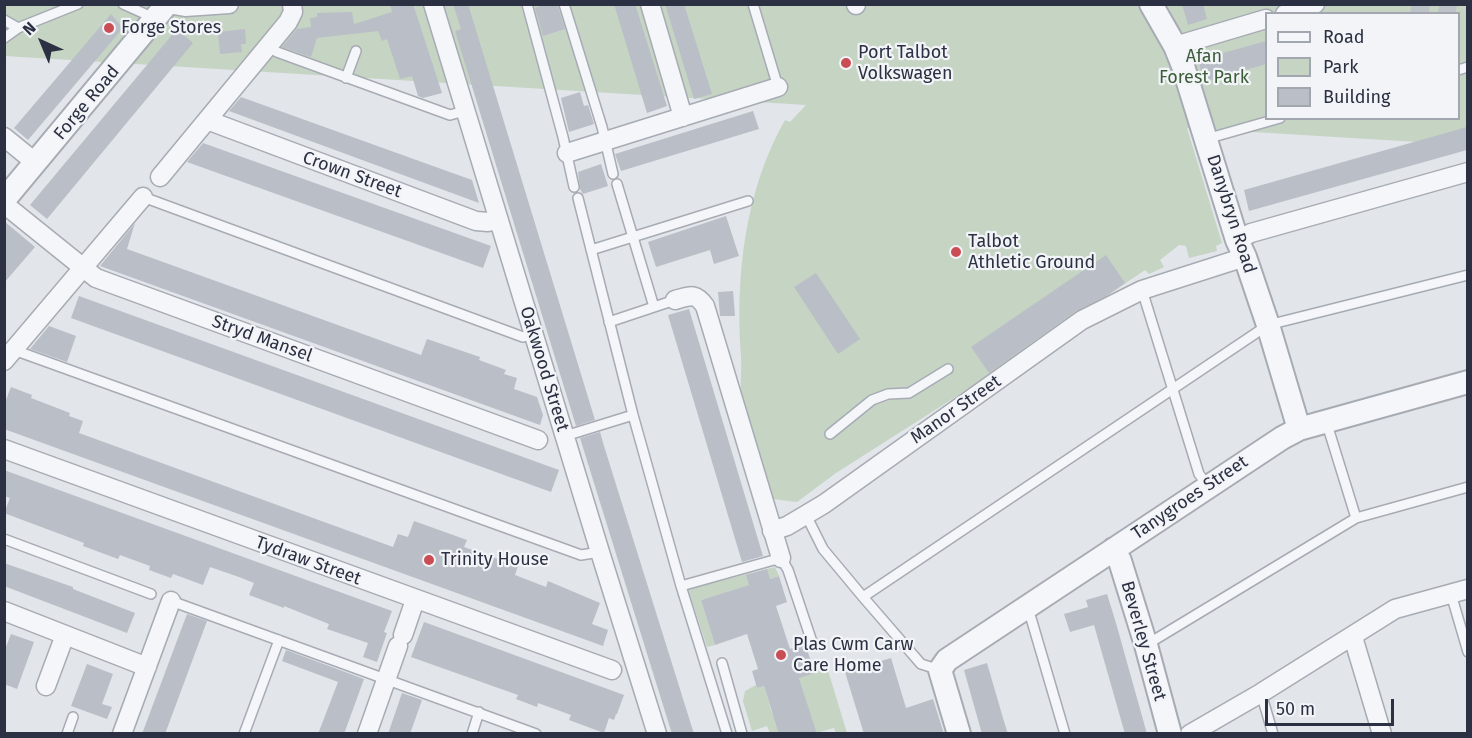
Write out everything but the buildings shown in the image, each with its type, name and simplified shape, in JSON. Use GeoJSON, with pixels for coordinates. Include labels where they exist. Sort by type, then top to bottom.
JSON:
{"type":"FeatureCollection","features":[{"type":"Feature","properties":{"kind":"street"},"geometry":{"type":"LineString","coordinates":[[164,10],[229,4]]}},
{"type":"Feature","properties":{"kind":"street"},"geometry":{"type":"LineString","coordinates":[[160,177],[288,22],[293,12],[292,4]]}},
{"type":"Feature","properties":{"kind":"street","name":"Oakwood Street"},"geometry":{"type":"LineString","coordinates":[[433,4],[657,734]]}},
{"type":"Feature","properties":{"kind":"street"},"geometry":{"type":"LineString","coordinates":[[650,4],[683,117]]}},
{"type":"Feature","properties":{"kind":"street","name":"Danybryn Road"},"geometry":{"type":"LineString","coordinates":[[1150,4],[1175,46],[1268,325],[1299,429]]}},
{"type":"Feature","properties":{"kind":"street"},"geometry":{"type":"LineString","coordinates":[[1289,12],[1315,4]]}},
{"type":"Feature","properties":{"kind":"street","name":"Forge Road"},"geometry":{"type":"LineString","coordinates":[[4,202],[164,10]]}},
{"type":"Feature","properties":{"kind":"street"},"geometry":{"type":"LineString","coordinates":[[1175,46],[1265,19]]}},
{"type":"Feature","properties":{"kind":"street"},"geometry":{"type":"LineString","coordinates":[[567,153],[778,87]]}},
{"type":"Feature","properties":{"kind":"street","name":"Crown Street"},"geometry":{"type":"LineString","coordinates":[[207,120],[476,221],[499,220]]}},
{"type":"Feature","properties":{"kind":"street"},"geometry":{"type":"LineString","coordinates":[[4,136],[36,163]]}},
{"type":"Feature","properties":{"kind":"street","name":"Manor Street"},"geometry":{"type":"LineString","coordinates":[[772,531],[787,526],[806,515],[1082,320],[1142,290],[1241,249],[1251,233],[1467,172]]}},
{"type":"Feature","properties":{"kind":"street"},"geometry":{"type":"LineString","coordinates":[[9,355],[142,197]]}},
{"type":"Feature","properties":{"kind":"street","name":"Stryd Mansel"},"geometry":{"type":"LineString","coordinates":[[4,202],[96,279],[538,440]]}},
{"type":"Feature","properties":{"kind":"street"},"geometry":{"type":"LineString","coordinates":[[675,300],[692,295],[699,298],[705,306],[781,558]]}},
{"type":"Feature","properties":{"kind":"street","name":"Tanygroes Street"},"geometry":{"type":"LineString","coordinates":[[940,670],[947,660],[1282,438],[1299,429],[1467,382]]}},
{"type":"Feature","properties":{"kind":"street","name":"Tydraw Street"},"geometry":{"type":"LineString","coordinates":[[4,449],[612,670]]}},
{"type":"Feature","properties":{"kind":"street","name":"Beverley Street"},"geometry":{"type":"LineString","coordinates":[[1114,549],[1120,561],[1146,645],[1170,734]]}},
{"type":"Feature","properties":{"kind":"street"},"geometry":{"type":"LineString","coordinates":[[1190,734],[1353,637],[1395,609],[1459,592]]}},
{"type":"Feature","properties":{"kind":"street"},"geometry":{"type":"LineString","coordinates":[[367,734],[415,600]]}},
{"type":"Feature","properties":{"kind":"street"},"geometry":{"type":"LineString","coordinates":[[124,733],[171,601]]}},
{"type":"Feature","properties":{"kind":"street"},"geometry":{"type":"LineString","coordinates":[[4,611],[147,667]]}},
{"type":"Feature","properties":{"kind":"street"},"geometry":{"type":"LineString","coordinates":[[46,686],[65,635]]}},
{"type":"Feature","properties":{"kind":"street"},"geometry":{"type":"LineString","coordinates":[[1353,637],[1382,734]]}},
{"type":"Feature","properties":{"kind":"street"},"geometry":{"type":"LineString","coordinates":[[940,670],[959,734]]}},
{"type":"Feature","properties":{"kind":"lane"},"geometry":{"type":"LineString","coordinates":[[4,38],[18,28],[78,4]]}},
{"type":"Feature","properties":{"kind":"lane"},"geometry":{"type":"LineString","coordinates":[[123,4],[164,10]]}},
{"type":"Feature","properties":{"kind":"lane"},"geometry":{"type":"LineString","coordinates":[[526,4],[567,153],[574,187]]}},
{"type":"Feature","properties":{"kind":"lane"},"geometry":{"type":"LineString","coordinates":[[564,4],[613,174]]}},
{"type":"Feature","properties":{"kind":"lane"},"geometry":{"type":"LineString","coordinates":[[753,4],[778,87]]}},
{"type":"Feature","properties":{"kind":"lane"},"geometry":{"type":"LineString","coordinates":[[4,20],[18,28]]}},
{"type":"Feature","properties":{"kind":"lane"},"geometry":{"type":"LineString","coordinates":[[268,46],[277,52],[450,115],[465,111]]}},
{"type":"Feature","properties":{"kind":"lane"},"geometry":{"type":"LineString","coordinates":[[346,78],[356,51]]}},
{"type":"Feature","properties":{"kind":"lane"},"geometry":{"type":"LineString","coordinates":[[1206,138],[1273,120]]}},
{"type":"Feature","properties":{"kind":"lane"},"geometry":{"type":"LineString","coordinates":[[617,184],[654,307]]}},
{"type":"Feature","properties":{"kind":"lane"},"geometry":{"type":"LineString","coordinates":[[142,197],[523,337],[533,334]]}},
{"type":"Feature","properties":{"kind":"lane"},"geometry":{"type":"LineString","coordinates":[[578,198],[633,415],[681,586],[727,734]]}},
{"type":"Feature","properties":{"kind":"lane"},"geometry":{"type":"LineString","coordinates":[[591,250],[748,201]]}},
{"type":"Feature","properties":{"kind":"lane"},"geometry":{"type":"LineString","coordinates":[[863,597],[1268,325],[1467,275]]}},
{"type":"Feature","properties":{"kind":"lane"},"geometry":{"type":"LineString","coordinates":[[1142,290],[1199,474],[1208,486]]}},
{"type":"Feature","properties":{"kind":"lane"},"geometry":{"type":"LineString","coordinates":[[609,322],[675,300]]}},
{"type":"Feature","properties":{"kind":"lane"},"geometry":{"type":"LineString","coordinates":[[9,355],[581,555],[600,552]]}},
{"type":"Feature","properties":{"kind":"lane"},"geometry":{"type":"LineString","coordinates":[[830,434],[873,400],[888,394],[909,393],[948,369]]}},
{"type":"Feature","properties":{"kind":"lane"},"geometry":{"type":"LineString","coordinates":[[565,436],[633,415]]}},
{"type":"Feature","properties":{"kind":"lane"},"geometry":{"type":"LineString","coordinates":[[1326,421],[1356,518]]}},
{"type":"Feature","properties":{"kind":"lane"},"geometry":{"type":"LineString","coordinates":[[1146,645],[1356,518],[1467,487]]}},
{"type":"Feature","properties":{"kind":"lane"},"geometry":{"type":"LineString","coordinates":[[806,515],[823,549],[863,597],[921,664],[940,670]]}},
{"type":"Feature","properties":{"kind":"lane"},"geometry":{"type":"LineString","coordinates":[[4,539],[151,594]]}},
{"type":"Feature","properties":{"kind":"lane"},"geometry":{"type":"LineString","coordinates":[[681,586],[781,558],[788,570],[813,645]]}},
{"type":"Feature","properties":{"kind":"lane"},"geometry":{"type":"LineString","coordinates":[[1459,592],[1467,652]]}},
{"type":"Feature","properties":{"kind":"lane"},"geometry":{"type":"LineString","coordinates":[[171,601],[536,734]]}},
{"type":"Feature","properties":{"kind":"lane"},"geometry":{"type":"LineString","coordinates":[[1025,608],[1031,618],[1065,734]]}},
{"type":"Feature","properties":{"kind":"lane"},"geometry":{"type":"LineString","coordinates":[[244,734],[279,640]]}},
{"type":"Feature","properties":{"kind":"lane"},"geometry":{"type":"LineString","coordinates":[[722,663],[742,734]]}},
{"type":"Feature","properties":{"kind":"lane"},"geometry":{"type":"LineString","coordinates":[[1261,693],[1273,734]]}},
{"type":"Feature","properties":{"kind":"lane"},"geometry":{"type":"LineString","coordinates":[[472,734],[479,712]]}},
{"type":"Feature","properties":{"kind":"lane"},"geometry":{"type":"LineString","coordinates":[[67,734],[73,717]]}},
{"type":"Feature","properties":{"kind":"green space","name":"Talbot Athletic Ground"},"geometry":{"type":"Polygon","coordinates":[[[4,5],[1467,5],[1467,145],[1187,128],[1222,243],[1216,246],[1217,251],[1189,258],[1186,246],[1179,245],[1160,260],[1164,267],[1149,274],[1145,270],[990,375],[836,473],[797,502],[773,499],[746,419],[741,395],[740,296],[746,235],[760,175],[785,120],[790,122],[806,105],[5,56],[4,5]]]}},
{"type":"Feature","properties":{"kind":"green space"},"geometry":{"type":"Polygon","coordinates":[[[775,567],[779,576],[701,600],[715,645],[707,647],[688,589],[775,567]]]}},
{"type":"Feature","properties":{"kind":"green space"},"geometry":{"type":"Polygon","coordinates":[[[826,664],[847,733],[836,733],[834,728],[816,733],[799,678],[813,668],[826,664]]]}},
{"type":"Feature","properties":{"kind":"green space"},"geometry":{"type":"Polygon","coordinates":[[[756,685],[757,688],[764,686],[772,713],[785,733],[770,733],[767,726],[752,731],[743,701],[745,691],[756,685]]]}},
{"type":"Feature","properties":{"kind":"tunnel"},"geometry":{"type":"LineString","coordinates":[[1412,4],[1446,12]]}},
{"type":"Feature","properties":{"kind":"place","name":"Forge Stores"},"geometry":{"type":"Point","coordinates":[109,28]}},
{"type":"Feature","properties":{"kind":"place","name":"Port Talbot Volkswagen"},"geometry":{"type":"Point","coordinates":[846,63]}},
{"type":"Feature","properties":{"kind":"place","name":"Talbot Athletic Ground"},"geometry":{"type":"Point","coordinates":[956,252]}},
{"type":"Feature","properties":{"kind":"place","name":"Trinity House"},"geometry":{"type":"Point","coordinates":[429,560]}},
{"type":"Feature","properties":{"kind":"place","name":"Plas Cwm Carw Care Home"},"geometry":{"type":"Point","coordinates":[781,655]}},
{"type":"Feature","properties":{"kind":"park label","name":"Afan Forest Park"},"geometry":{"type":"Point","coordinates":[1204,67]}}]}
